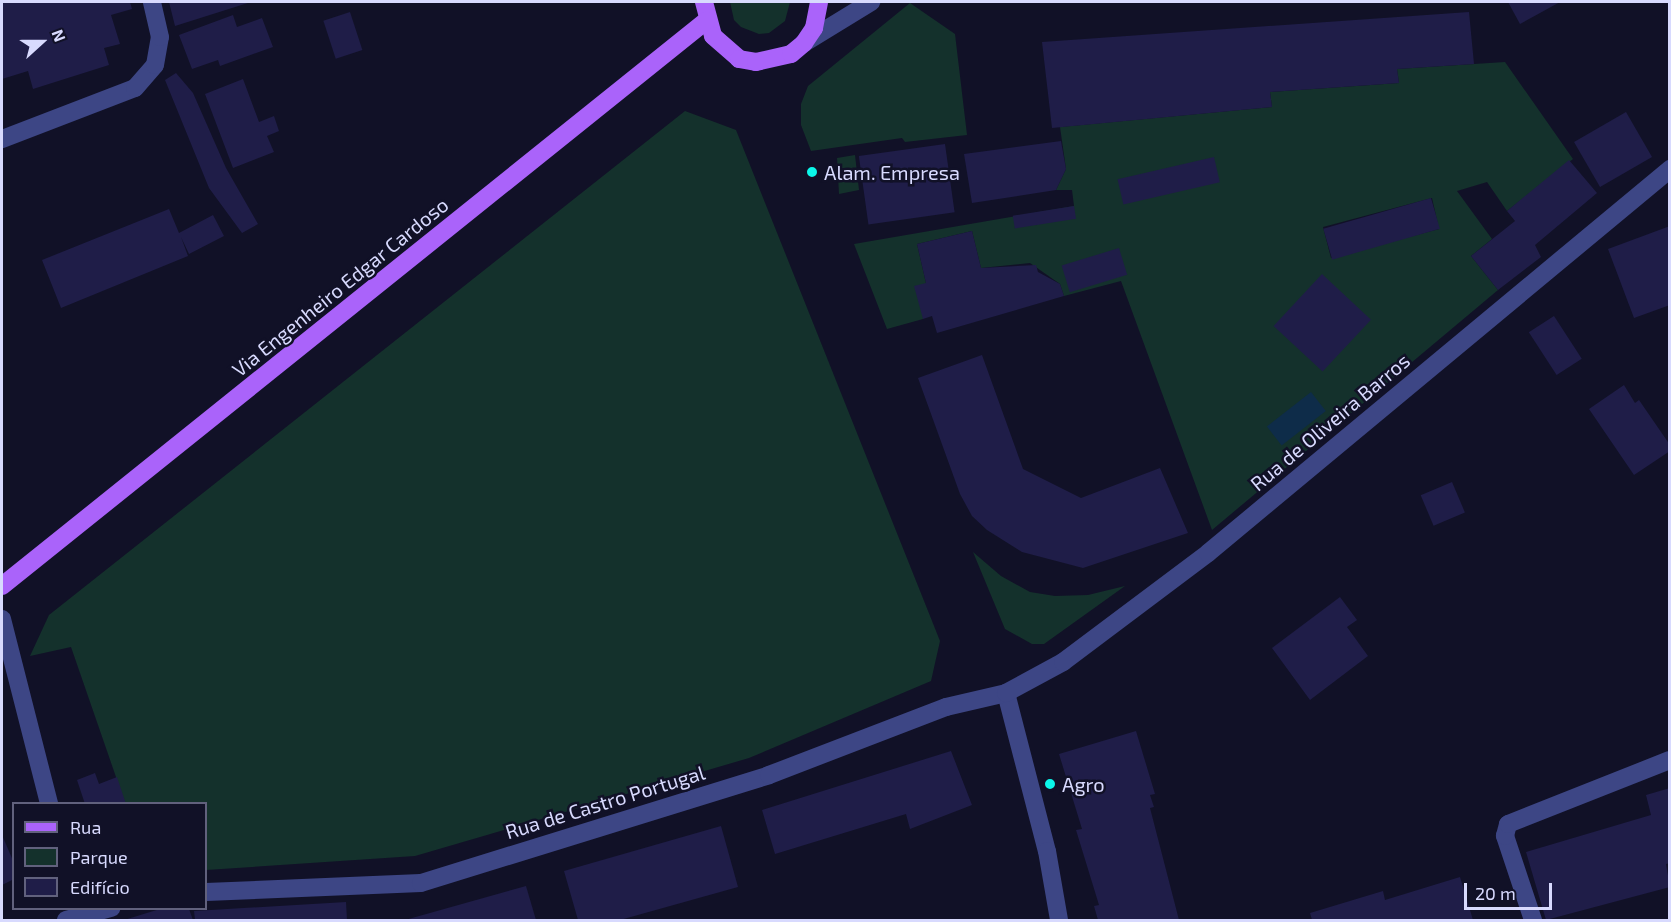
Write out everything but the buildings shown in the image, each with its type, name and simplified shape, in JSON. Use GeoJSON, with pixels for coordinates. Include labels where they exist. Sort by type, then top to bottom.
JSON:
{"type":"FeatureCollection","features":[{"type":"Feature","properties":{"kind":"main road"},"geometry":{"type":"LineString","coordinates":[[704,2],[706,21],[713,36],[739,59],[774,61],[804,43],[814,28],[819,2]]}},
{"type":"Feature","properties":{"kind":"main road","name":"Via Engenheiro Edgar Cardoso"},"geometry":{"type":"LineString","coordinates":[[2,586],[706,21]]}},
{"type":"Feature","properties":{"kind":"street"},"geometry":{"type":"LineString","coordinates":[[2,139],[135,88],[155,65],[160,37],[152,2]]}},
{"type":"Feature","properties":{"kind":"street"},"geometry":{"type":"LineString","coordinates":[[804,43],[871,2]]}},
{"type":"Feature","properties":{"kind":"street","name":"Rua de Oliveira Barros"},"geometry":{"type":"LineString","coordinates":[[1006,693],[1063,662],[1246,522],[1670,169]]}},
{"type":"Feature","properties":{"kind":"street"},"geometry":{"type":"LineString","coordinates":[[2,619],[48,802]]}},
{"type":"Feature","properties":{"kind":"street"},"geometry":{"type":"LineString","coordinates":[[1006,693],[1047,851],[1059,921]]}},
{"type":"Feature","properties":{"kind":"street","name":"Rua de Castro Portugal"},"geometry":{"type":"LineString","coordinates":[[207,892],[421,883],[769,775],[946,707],[1006,693]]}},
{"type":"Feature","properties":{"kind":"street"},"geometry":{"type":"LineString","coordinates":[[1533,921],[1505,836],[1508,824],[1670,760]]}},
{"type":"Feature","properties":{"kind":"street"},"geometry":{"type":"LineString","coordinates":[[74,917],[106,910]]}},
{"type":"Feature","properties":{"kind":"green space"},"geometry":{"type":"Polygon","coordinates":[[[730,2],[790,2],[785,21],[769,33],[759,34],[741,27],[734,20],[730,2]]]}},
{"type":"Feature","properties":{"kind":"green space"},"geometry":{"type":"Polygon","coordinates":[[[910,3],[955,34],[967,135],[905,142],[902,138],[811,151],[801,125],[801,104],[808,86],[910,3]]]}},
{"type":"Feature","properties":{"kind":"green space"},"geometry":{"type":"Polygon","coordinates":[[[1505,62],[1573,159],[1507,211],[1487,182],[1457,191],[1492,239],[1471,256],[1498,290],[1212,530],[1121,281],[1064,296],[1060,284],[1030,263],[981,268],[972,231],[917,244],[926,283],[923,319],[887,329],[854,244],[1074,206],[1072,190],[1056,190],[1066,169],[1060,127],[1272,107],[1270,92],[1399,83],[1397,69],[1505,62]],[[1432,198],[1323,227],[1331,258],[1439,229],[1432,198]]]}},
{"type":"Feature","properties":{"kind":"green space"},"geometry":{"type":"Polygon","coordinates":[[[685,111],[736,130],[940,641],[931,681],[749,758],[415,856],[207,870],[207,802],[125,802],[71,647],[30,656],[49,615],[685,111]]]}},
{"type":"Feature","properties":{"kind":"green space"},"geometry":{"type":"Polygon","coordinates":[[[855,155],[859,190],[839,194],[837,158],[855,155]]]}},
{"type":"Feature","properties":{"kind":"green space"},"geometry":{"type":"Polygon","coordinates":[[[973,552],[1001,576],[1030,592],[1055,596],[1088,595],[1125,586],[1044,644],[1032,644],[1005,629],[973,552]]]}},
{"type":"Feature","properties":{"kind":"water"},"geometry":{"type":"Polygon","coordinates":[[[1311,392],[1326,411],[1282,445],[1267,426],[1311,392]]]}},
{"type":"Feature","properties":{"kind":"place","name":"Alam. Empresa"},"geometry":{"type":"Point","coordinates":[812,172]}},
{"type":"Feature","properties":{"kind":"place","name":"Agro"},"geometry":{"type":"Point","coordinates":[1050,784]}}]}
